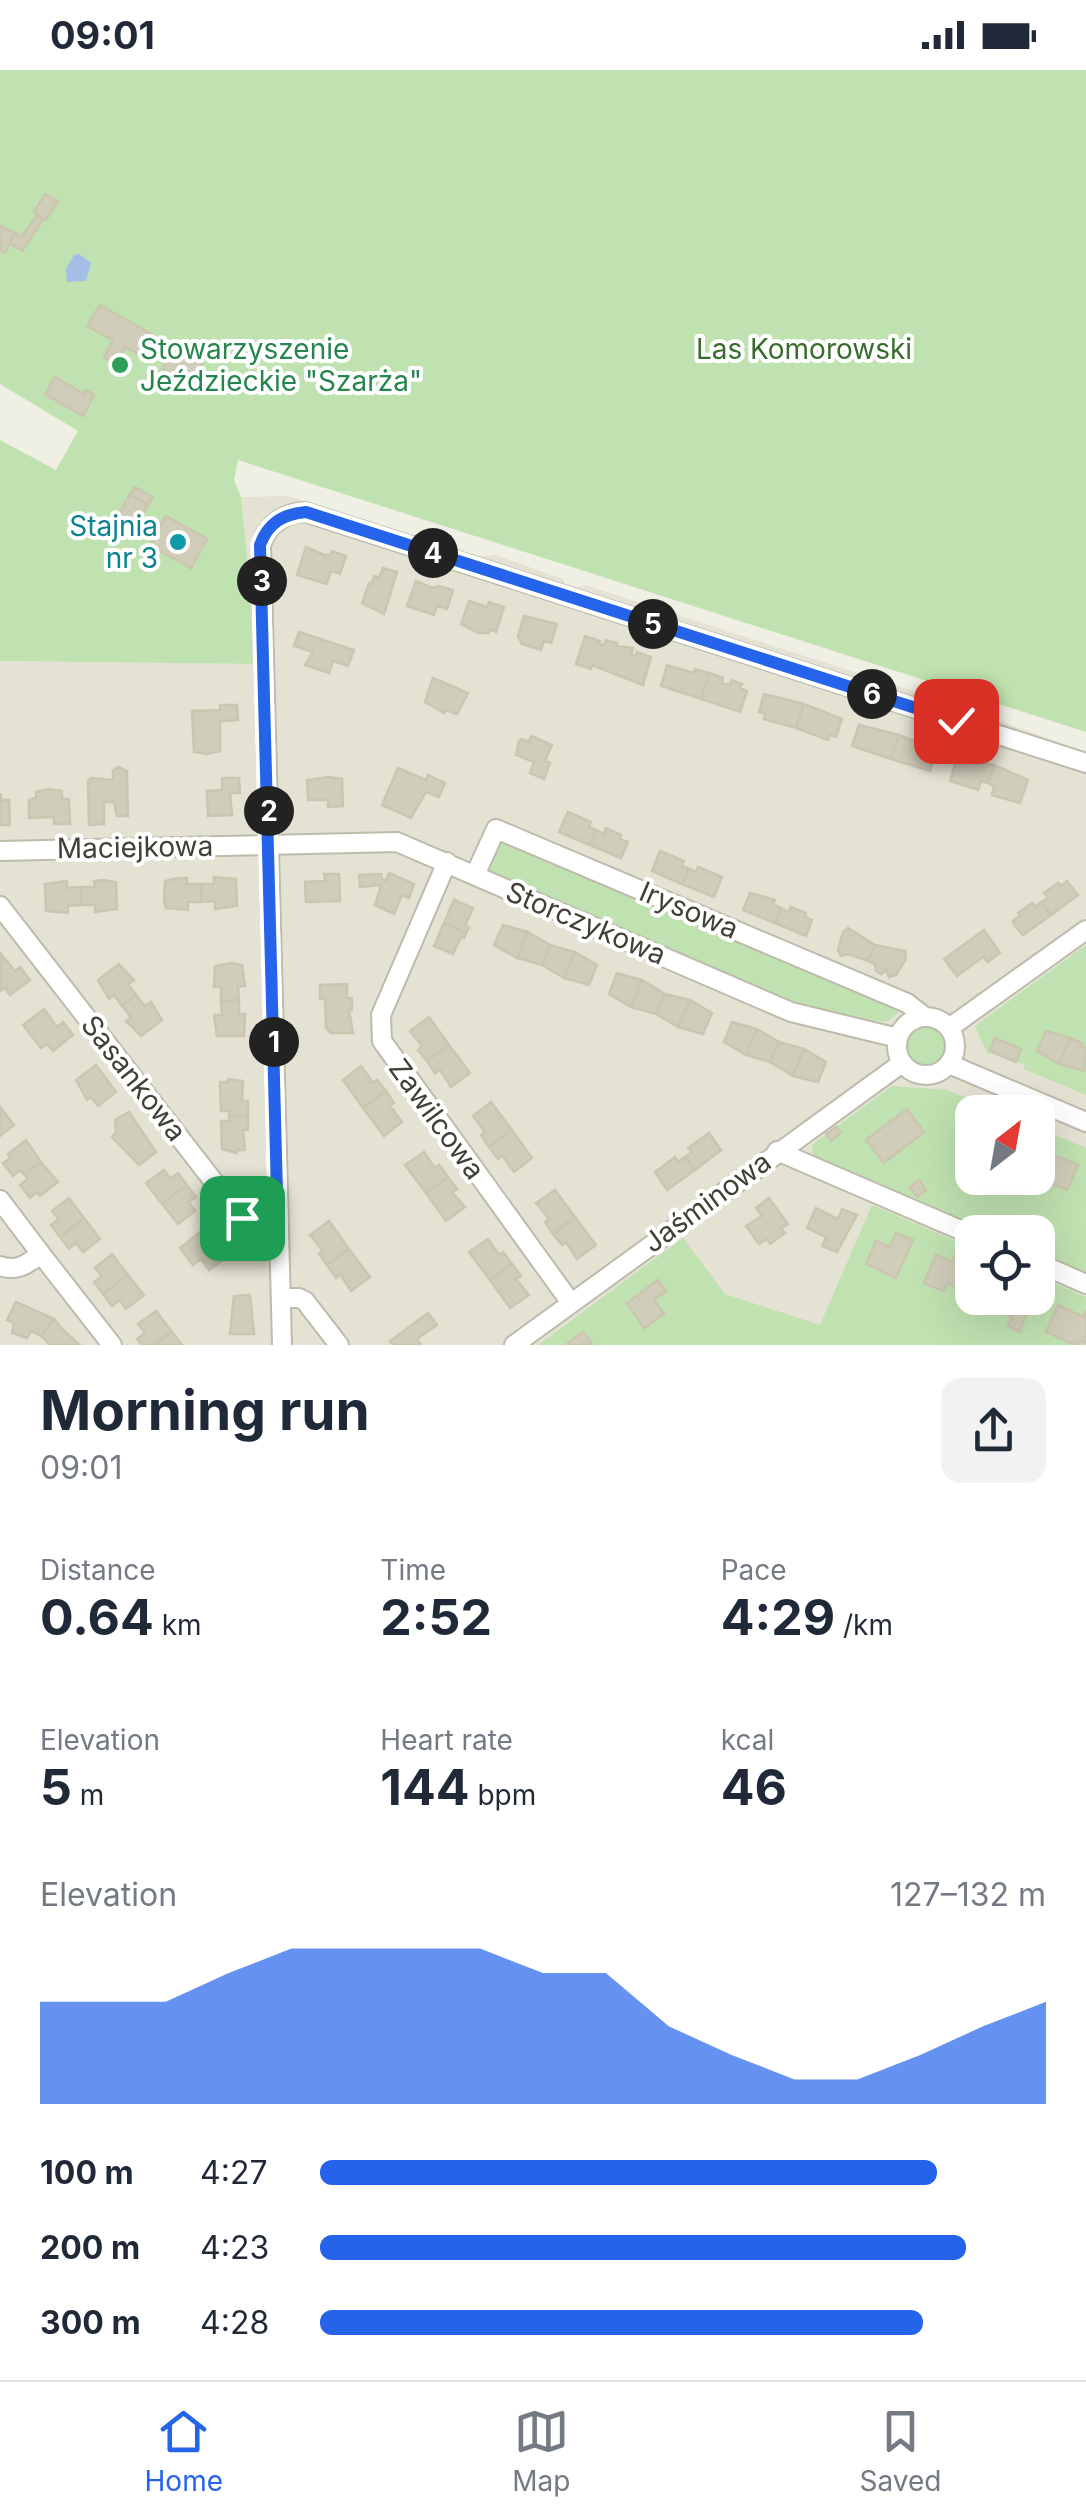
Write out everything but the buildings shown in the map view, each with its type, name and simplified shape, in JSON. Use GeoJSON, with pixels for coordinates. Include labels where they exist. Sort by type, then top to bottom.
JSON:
{"type":"FeatureCollection","features":[{"type":"Feature","properties":{"kind":"street"},"geometry":{"type":"LineString","coordinates":[[282,1345],[260,545],[274,522],[306,512],[1086,763]]}},
{"type":"Feature","properties":{"kind":"street","name":"Irysowa"},"geometry":{"type":"LineString","coordinates":[[474,875],[496,829],[906,1003],[925,1017]]}},
{"type":"Feature","properties":{"kind":"street","name":"Storczykowa"},"geometry":{"type":"LineString","coordinates":[[270,844],[397,842],[791,1012],[898,1038]]}},
{"type":"Feature","properties":{"kind":"street","name":"Maciejkowa"},"geometry":{"type":"LineString","coordinates":[[0,850],[270,844]]}},
{"type":"Feature","properties":{"kind":"street","name":"Zawilcowa"},"geometry":{"type":"LineString","coordinates":[[447,862],[380,1015],[382,1040],[571,1303]]}},
{"type":"Feature","properties":{"kind":"street","name":"Sasankowa"},"geometry":{"type":"LineString","coordinates":[[0,906],[242,1218],[259,1230],[278,1232]]}},
{"type":"Feature","properties":{"kind":"street"},"geometry":{"type":"LineString","coordinates":[[949,1028],[1086,930]]}},
{"type":"Feature","properties":{"kind":"street"},"geometry":{"type":"LineString","coordinates":[[925,1017],[949,1028],[955,1046],[949,1064],[936,1074],[915,1073],[902,1063],[897,1051],[898,1038],[908,1023],[925,1017]]}},
{"type":"Feature","properties":{"kind":"street","name":"Jaśminowa"},"geometry":{"type":"LineString","coordinates":[[514,1345],[902,1063]]}},
{"type":"Feature","properties":{"kind":"street"},"geometry":{"type":"LineString","coordinates":[[949,1064],[1086,1122]]}},
{"type":"Feature","properties":{"kind":"street"},"geometry":{"type":"LineString","coordinates":[[778,1150],[955,1228]]}},
{"type":"Feature","properties":{"kind":"street"},"geometry":{"type":"LineString","coordinates":[[0,1200],[112,1345]]}},
{"type":"Feature","properties":{"kind":"street"},"geometry":{"type":"LineString","coordinates":[[0,1266],[11,1270],[23,1267],[41,1254]]}},
{"type":"Feature","properties":{"kind":"street"},"geometry":{"type":"LineString","coordinates":[[1055,1270],[1086,1284]]}},
{"type":"Feature","properties":{"kind":"street"},"geometry":{"type":"LineString","coordinates":[[281,1298],[305,1301],[339,1345]]}},
{"type":"Feature","properties":{"kind":"shaded area"},"geometry":{"type":"Polygon","coordinates":[[[289,496],[471,557],[495,555],[563,579],[565,584],[585,585],[947,702],[1086,752],[1086,1345],[0,1345],[0,661],[258,664],[241,497],[289,496]]]}},
{"type":"Feature","properties":{"kind":"green space","name":"Las Komorowski"},"geometry":{"type":"Polygon","coordinates":[[[0,70],[1086,70],[1086,732],[238,460],[234,480],[241,497],[258,664],[0,661],[0,440],[56,470],[78,431],[0,384],[0,70]]]}},
{"type":"Feature","properties":{"kind":"green space"},"geometry":{"type":"Polygon","coordinates":[[[498,836],[896,1006],[898,1013],[888,1021],[862,1022],[799,1006],[496,879],[484,864],[498,836]]]}},
{"type":"Feature","properties":{"kind":"green space"},"geometry":{"type":"Polygon","coordinates":[[[1086,945],[1086,1095],[1024,1069],[1025,1065],[1016,1062],[1021,1049],[995,1039],[988,1055],[975,1026],[1086,945]]]}},
{"type":"Feature","properties":{"kind":"green space"},"geometry":{"type":"Polygon","coordinates":[[[925,1026],[939,1032],[945,1046],[939,1060],[925,1066],[911,1060],[905,1046],[911,1032],[925,1026]]]}},
{"type":"Feature","properties":{"kind":"green space"},"geometry":{"type":"Polygon","coordinates":[[[892,1086],[947,1090],[959,1095],[955,1095],[955,1195],[1055,1195],[1055,1135],[1086,1148],[1086,1274],[1055,1261],[1055,1215],[955,1215],[955,1218],[813,1158],[812,1145],[892,1086]]]}},
{"type":"Feature","properties":{"kind":"green space"},"geometry":{"type":"Polygon","coordinates":[[[872,1205],[955,1241],[955,1315],[1055,1315],[1055,1283],[1086,1297],[1086,1345],[538,1345],[683,1238],[725,1294],[820,1325],[872,1205]]]}},
{"type":"Feature","properties":{"kind":"water"},"geometry":{"type":"Polygon","coordinates":[[[79,254],[91,263],[86,281],[67,282],[66,269],[74,255],[79,254]]]}},
{"type":"Feature","properties":{"kind":"place","name":"Stowarzyszenie Jeździeckie \"Szarża\""},"geometry":{"type":"Point","coordinates":[120,365]}},
{"type":"Feature","properties":{"kind":"place","name":"Stajnia nr 3"},"geometry":{"type":"Point","coordinates":[178,542]}},
{"type":"Feature","properties":{"kind":"route"},"geometry":{"type":"LineString","coordinates":[[242,1218],[259,1230],[278,1232],[260,545],[280,518],[306,512],[956,721]]}}]}
